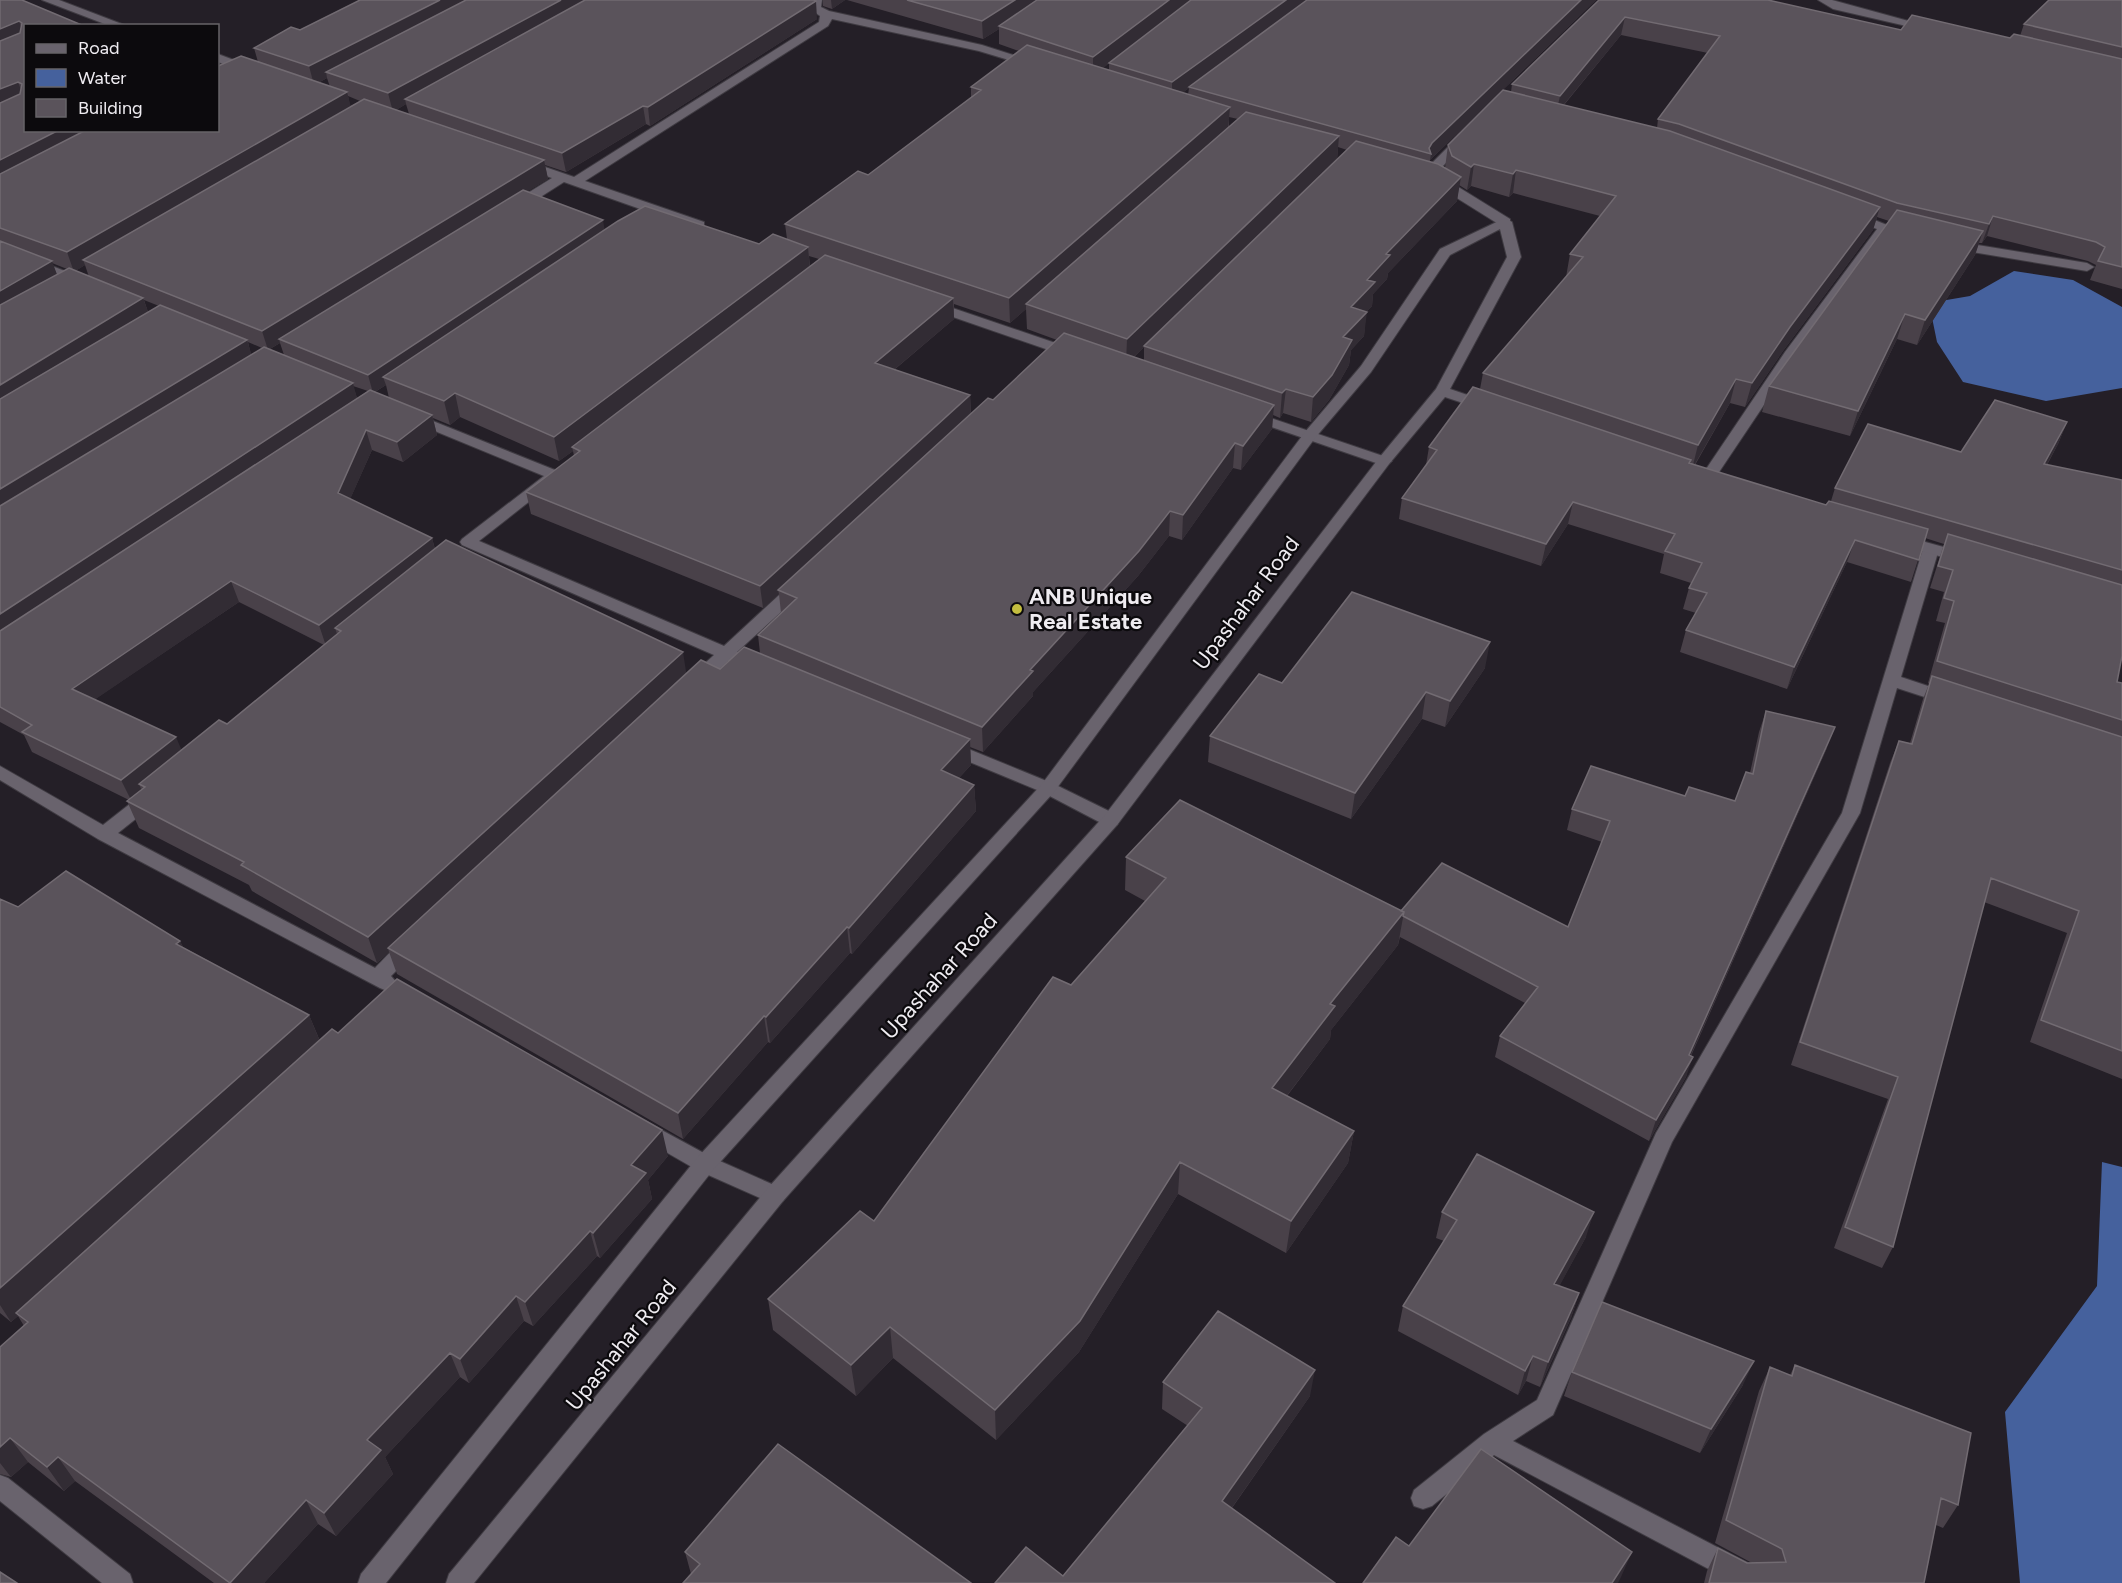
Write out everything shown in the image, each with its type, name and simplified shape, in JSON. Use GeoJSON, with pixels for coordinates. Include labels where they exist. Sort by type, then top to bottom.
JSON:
{"type":"FeatureCollection","features":[{"type":"Feature","properties":{"kind":"street"},"geometry":{"type":"LineString","coordinates":[[48,0],[116,24]]}},
{"type":"Feature","properties":{"kind":"street"},"geometry":{"type":"LineString","coordinates":[[816,0],[815,8],[825,14],[982,48],[1050,68]]}},
{"type":"Feature","properties":{"kind":"street"},"geometry":{"type":"LineString","coordinates":[[1824,0],[1837,7],[1940,31]]}},
{"type":"Feature","properties":{"kind":"street"},"geometry":{"type":"LineString","coordinates":[[502,215],[569,179],[824,24],[825,14]]}},
{"type":"Feature","properties":{"kind":"street"},"geometry":{"type":"LineString","coordinates":[[75,22],[91,15]]}},
{"type":"Feature","properties":{"kind":"street"},"geometry":{"type":"LineString","coordinates":[[982,48],[1000,36]]}},
{"type":"Feature","properties":{"kind":"street"},"geometry":{"type":"LineString","coordinates":[[219,58],[264,75]]}},
{"type":"Feature","properties":{"kind":"street"},"geometry":{"type":"LineString","coordinates":[[226,76],[244,68]]}},
{"type":"Feature","properties":{"kind":"street"},"geometry":{"type":"LineString","coordinates":[[1474,128],[1435,166],[1435,180],[1505,222]]}},
{"type":"Feature","properties":{"kind":"street"},"geometry":{"type":"LineString","coordinates":[[506,158],[714,230]]}},
{"type":"Feature","properties":{"kind":"street"},"geometry":{"type":"LineString","coordinates":[[639,224],[659,211]]}},
{"type":"Feature","properties":{"kind":"street"},"geometry":{"type":"LineString","coordinates":[[1706,481],[1790,355],[1890,228],[1842,211]]}},
{"type":"Feature","properties":{"kind":"street"},"geometry":{"type":"LineString","coordinates":[[370,1583],[705,1164],[1048,788],[1310,435],[1366,369],[1445,252],[1505,222]]}},
{"type":"Feature","properties":{"kind":"street","name":"Upashahar Road"},"geometry":{"type":"LineString","coordinates":[[458,1583],[775,1195],[1111,820],[1384,461],[1442,391],[1514,257],[1505,222]]}},
{"type":"Feature","properties":{"kind":"street"},"geometry":{"type":"LineString","coordinates":[[1937,241],[2087,267]]}},
{"type":"Feature","properties":{"kind":"street"},"geometry":{"type":"LineString","coordinates":[[0,249],[80,277],[95,288]]}},
{"type":"Feature","properties":{"kind":"street"},"geometry":{"type":"LineString","coordinates":[[56,291],[80,277]]}},
{"type":"Feature","properties":{"kind":"street"},"geometry":{"type":"LineString","coordinates":[[923,302],[1016,328],[1056,348],[1087,358]]}},
{"type":"Feature","properties":{"kind":"street"},"geometry":{"type":"LineString","coordinates":[[1038,364],[1056,348]]}},
{"type":"Feature","properties":{"kind":"street"},"geometry":{"type":"LineString","coordinates":[[1442,391],[1497,410]]}},
{"type":"Feature","properties":{"kind":"street"},"geometry":{"type":"LineString","coordinates":[[395,410],[560,472],[463,546],[768,672]]}},
{"type":"Feature","properties":{"kind":"street"},"geometry":{"type":"LineString","coordinates":[[1242,412],[1384,461]]}},
{"type":"Feature","properties":{"kind":"street"},"geometry":{"type":"LineString","coordinates":[[1886,536],[1976,562]]}},
{"type":"Feature","properties":{"kind":"street"},"geometry":{"type":"LineString","coordinates":[[1423,1498],[1492,1442],[1545,1407],[1663,1139],[1851,813],[1931,549]]}},
{"type":"Feature","properties":{"kind":"street"},"geometry":{"type":"LineString","coordinates":[[682,694],[812,573]]}},
{"type":"Feature","properties":{"kind":"street"},"geometry":{"type":"LineString","coordinates":[[1892,680],[1968,705]]}},
{"type":"Feature","properties":{"kind":"street"},"geometry":{"type":"LineString","coordinates":[[930,739],[1048,788],[1111,820]]}},
{"type":"Feature","properties":{"kind":"street"},"geometry":{"type":"LineString","coordinates":[[0,772],[104,834],[399,989],[381,1005]]}},
{"type":"Feature","properties":{"kind":"street"},"geometry":{"type":"LineString","coordinates":[[104,834],[160,789]]}},
{"type":"Feature","properties":{"kind":"street"},"geometry":{"type":"LineString","coordinates":[[377,978],[421,937]]}},
{"type":"Feature","properties":{"kind":"street"},"geometry":{"type":"LineString","coordinates":[[633,1123],[705,1164],[775,1195]]}},
{"type":"Feature","properties":{"kind":"street"},"geometry":{"type":"LineString","coordinates":[[1492,1442],[1760,1583]]}},
{"type":"Feature","properties":{"kind":"street"},"geometry":{"type":"LineString","coordinates":[[0,1486],[121,1583]]}},
{"type":"Feature","properties":{"kind":"water"},"geometry":{"type":"Polygon","coordinates":[[[2014,271],[2073,280],[2122,307],[2122,388],[2046,401],[1963,382],[1937,342],[1929,303],[1970,296],[2014,271]]]}},
{"type":"Feature","properties":{"kind":"water"},"geometry":{"type":"Polygon","coordinates":[[[2102,1162],[2122,1167],[2122,1583],[2020,1583],[2005,1412],[2097,1286],[2102,1162]]]}},
{"type":"Feature","properties":{"kind":"building"},"geometry":{"type":"Polygon","coordinates":[[[0,0],[22,0],[79,24],[24,24],[24,132],[55,132],[0,160],[0,103],[20,94],[22,84],[18,82],[0,89],[0,41],[20,33],[22,23],[19,21],[0,29],[0,0]]]}},
{"type":"Feature","properties":{"kind":"building"},"geometry":{"type":"Polygon","coordinates":[[[360,0],[440,0],[309,66],[254,48],[291,27],[300,30],[360,0]]]}},
{"type":"Feature","properties":{"kind":"building"},"geometry":{"type":"Polygon","coordinates":[[[466,0],[561,0],[388,93],[326,72],[466,0]]]}},
{"type":"Feature","properties":{"kind":"building"},"geometry":{"type":"Polygon","coordinates":[[[585,0],[816,1],[648,107],[643,106],[562,153],[405,99],[585,0]]]}},
{"type":"Feature","properties":{"kind":"building"},"geometry":{"type":"Polygon","coordinates":[[[907,0],[1015,0],[982,21],[907,0]]]}},
{"type":"Feature","properties":{"kind":"building"},"geometry":{"type":"Polygon","coordinates":[[[1037,0],[1169,0],[1093,57],[999,26],[1037,0]]]}},
{"type":"Feature","properties":{"kind":"building"},"geometry":{"type":"Polygon","coordinates":[[[1191,0],[1286,0],[1172,82],[1109,63],[1191,0]]]}},
{"type":"Feature","properties":{"kind":"building"},"geometry":{"type":"Polygon","coordinates":[[[1307,0],[1581,0],[1432,143],[1429,148],[1431,154],[1189,87],[1307,0]]]}},
{"type":"Feature","properties":{"kind":"building"},"geometry":{"type":"Polygon","coordinates":[[[1599,0],[1768,0],[1901,30],[1912,15],[2010,38],[2014,34],[2122,59],[2122,267],[2098,261],[2105,247],[2096,242],[1993,216],[1989,224],[1897,203],[1679,124],[1658,119],[1720,36],[1625,17],[1560,96],[1512,84],[1599,0]]]}},
{"type":"Feature","properties":{"kind":"building"},"geometry":{"type":"Polygon","coordinates":[[[2049,0],[2122,0],[2122,47],[2024,24],[2049,0]]]}},
{"type":"Feature","properties":{"kind":"building"},"geometry":{"type":"Polygon","coordinates":[[[1027,45],[1230,107],[1009,298],[785,224],[858,171],[868,175],[981,90],[971,87],[1027,45]]]}},
{"type":"Feature","properties":{"kind":"building"},"geometry":{"type":"Polygon","coordinates":[[[241,56],[347,92],[67,252],[0,228],[0,174],[82,132],[219,132],[219,66],[241,56]]]}},
{"type":"Feature","properties":{"kind":"building"},"geometry":{"type":"Polygon","coordinates":[[[1503,90],[1670,131],[1880,207],[1790,327],[1752,383],[1736,379],[1698,445],[1483,373],[1583,257],[1570,254],[1616,196],[1516,170],[1513,174],[1474,164],[1471,167],[1452,156],[1448,145],[1503,90]]]}},
{"type":"Feature","properties":{"kind":"building"},"geometry":{"type":"Polygon","coordinates":[[[364,99],[544,160],[262,331],[83,260],[364,99]]]}},
{"type":"Feature","properties":{"kind":"building"},"geometry":{"type":"Polygon","coordinates":[[[1246,112],[1339,136],[1127,339],[1026,304],[1246,112]]]}},
{"type":"Feature","properties":{"kind":"building"},"geometry":{"type":"Polygon","coordinates":[[[1356,141],[1438,164],[1461,177],[1386,254],[1390,255],[1367,280],[1375,282],[1351,307],[1367,312],[1343,337],[1352,340],[1332,375],[1313,397],[1286,389],[1282,393],[1144,346],[1356,141]]]}},
{"type":"Feature","properties":{"kind":"building"},"geometry":{"type":"Polygon","coordinates":[[[523,190],[603,220],[368,375],[279,339],[523,190]]]}},
{"type":"Feature","properties":{"kind":"building"},"geometry":{"type":"Polygon","coordinates":[[[645,206],[759,244],[773,234],[808,247],[554,437],[455,393],[444,401],[383,377],[618,221],[645,206]]]}},
{"type":"Feature","properties":{"kind":"building"},"geometry":{"type":"Polygon","coordinates":[[[1897,210],[1983,231],[1925,320],[1905,314],[1858,411],[1769,386],[1897,210]]]}},
{"type":"Feature","properties":{"kind":"building"},"geometry":{"type":"Polygon","coordinates":[[[0,241],[52,261],[0,291],[0,241]]]}},
{"type":"Feature","properties":{"kind":"building"},"geometry":{"type":"Polygon","coordinates":[[[825,255],[953,298],[875,363],[970,395],[760,586],[526,492],[580,451],[572,447],[825,255]]]}},
{"type":"Feature","properties":{"kind":"building"},"geometry":{"type":"Polygon","coordinates":[[[69,268],[143,298],[0,385],[0,305],[69,268]]]}},
{"type":"Feature","properties":{"kind":"building"},"geometry":{"type":"Polygon","coordinates":[[[160,305],[247,340],[0,489],[0,399],[160,305]]]}},
{"type":"Feature","properties":{"kind":"building"},"geometry":{"type":"Polygon","coordinates":[[[1064,333],[1274,405],[1243,446],[1235,443],[1183,515],[1170,511],[1139,551],[1030,670],[1033,671],[982,727],[758,635],[797,598],[778,590],[988,398],[993,400],[1064,333]]]}},
{"type":"Feature","properties":{"kind":"building"},"geometry":{"type":"Polygon","coordinates":[[[264,347],[353,383],[0,614],[0,506],[264,347]]]}},
{"type":"Feature","properties":{"kind":"building"},"geometry":{"type":"Polygon","coordinates":[[[1473,387],[1691,460],[1689,463],[1826,505],[1829,501],[1928,529],[1919,560],[1855,540],[1794,667],[1686,630],[1707,593],[1689,588],[1702,563],[1665,551],[1675,534],[1573,502],[1546,544],[1402,498],[1437,450],[1429,447],[1473,387]]]}},
{"type":"Feature","properties":{"kind":"building"},"geometry":{"type":"Polygon","coordinates":[[[370,390],[432,415],[397,442],[366,430],[338,493],[432,538],[319,625],[231,581],[72,689],[176,737],[121,780],[22,732],[32,725],[0,707],[0,631],[370,390]]]}},
{"type":"Feature","properties":{"kind":"building"},"geometry":{"type":"Polygon","coordinates":[[[1995,400],[2067,422],[2044,464],[2122,480],[2122,570],[1835,488],[1868,424],[1961,452],[1995,400]]]}},
{"type":"Feature","properties":{"kind":"building"},"geometry":{"type":"Polygon","coordinates":[[[1948,534],[2122,585],[2122,656],[2117,682],[2122,683],[2122,720],[1937,661],[1954,601],[1944,598],[1953,570],[1938,566],[1948,534]]]}},
{"type":"Feature","properties":{"kind":"building"},"geometry":{"type":"Polygon","coordinates":[[[446,540],[683,652],[368,937],[241,865],[244,862],[127,801],[145,787],[139,784],[219,720],[227,724],[341,631],[335,628],[446,540]]]}},
{"type":"Feature","properties":{"kind":"building"},"geometry":{"type":"Polygon","coordinates":[[[1352,592],[1490,642],[1450,701],[1426,692],[1355,793],[1210,736],[1259,674],[1282,683],[1352,592]]]}},
{"type":"Feature","properties":{"kind":"building"},"geometry":{"type":"Polygon","coordinates":[[[744,647],[970,739],[941,770],[974,785],[849,928],[847,927],[766,1017],[764,1016],[678,1113],[388,948],[701,660],[720,669],[744,647]]]}},
{"type":"Feature","properties":{"kind":"building"},"geometry":{"type":"Polygon","coordinates":[[[1932,676],[2122,737],[2122,1051],[2041,1020],[2079,911],[1991,878],[1893,1247],[1845,1227],[1898,1077],[1800,1042],[1899,741],[1912,744],[1932,676]]]}},
{"type":"Feature","properties":{"kind":"building"},"geometry":{"type":"Polygon","coordinates":[[[1766,711],[1835,727],[1689,1055],[1693,1057],[1656,1120],[1500,1036],[1538,987],[1403,916],[1404,912],[1401,911],[1442,863],[1568,927],[1610,821],[1572,809],[1591,766],[1685,796],[1689,787],[1735,801],[1746,772],[1753,774],[1766,711]]]}},
{"type":"Feature","properties":{"kind":"building"},"geometry":{"type":"Polygon","coordinates":[[[1180,800],[1404,912],[1330,1004],[1335,1006],[1272,1088],[1354,1131],[1291,1221],[1180,1162],[1080,1321],[995,1410],[890,1327],[851,1365],[768,1299],[860,1211],[874,1221],[1053,977],[1071,985],[1166,878],[1126,857],[1180,800]]]}},
{"type":"Feature","properties":{"kind":"building"},"geometry":{"type":"Polygon","coordinates":[[[66,871],[180,941],[176,944],[309,1015],[0,1288],[0,899],[18,907],[66,871]]]}},
{"type":"Feature","properties":{"kind":"building"},"geometry":{"type":"Polygon","coordinates":[[[397,979],[662,1130],[631,1165],[646,1173],[593,1233],[590,1231],[525,1302],[516,1296],[460,1359],[450,1353],[367,1440],[381,1450],[324,1513],[306,1500],[230,1583],[58,1457],[47,1467],[10,1438],[0,1447],[0,1347],[28,1322],[16,1313],[332,1029],[338,1033],[397,979]]]}},
{"type":"Feature","properties":{"kind":"building"},"geometry":{"type":"Polygon","coordinates":[[[1477,1154],[1594,1212],[1554,1284],[1579,1293],[1548,1362],[1533,1356],[1525,1371],[1403,1306],[1457,1220],[1442,1212],[1477,1154]]]}},
{"type":"Feature","properties":{"kind":"building"},"geometry":{"type":"Polygon","coordinates":[[[1602,1302],[1754,1361],[1711,1429],[1572,1372],[1602,1302]]]}},
{"type":"Feature","properties":{"kind":"building"},"geometry":{"type":"Polygon","coordinates":[[[1218,1311],[1315,1370],[1222,1501],[1335,1583],[995,1583],[1026,1547],[1063,1576],[1202,1408],[1163,1382],[1218,1311]]]}},
{"type":"Feature","properties":{"kind":"building"},"geometry":{"type":"Polygon","coordinates":[[[1795,1365],[1971,1433],[1958,1505],[1941,1498],[1924,1583],[1709,1583],[1718,1548],[1747,1563],[1786,1562],[1782,1549],[1726,1520],[1770,1367],[1792,1376],[1795,1365]]]}},
{"type":"Feature","properties":{"kind":"building"},"geometry":{"type":"Polygon","coordinates":[[[778,1444],[971,1583],[683,1583],[700,1564],[685,1552],[778,1444]]]}},
{"type":"Feature","properties":{"kind":"building"},"geometry":{"type":"Polygon","coordinates":[[[1481,1449],[1632,1552],[1612,1583],[1363,1583],[1396,1537],[1409,1546],[1481,1449]]]}},
{"type":"Feature","properties":{"kind":"building"},"geometry":{"type":"Polygon","coordinates":[[[0,1572],[17,1583],[0,1583],[0,1572]]]}},
{"type":"Feature","properties":{"kind":"place","name":"ANB Unique Real Estate"},"geometry":{"type":"Point","coordinates":[1017,609]}}]}
